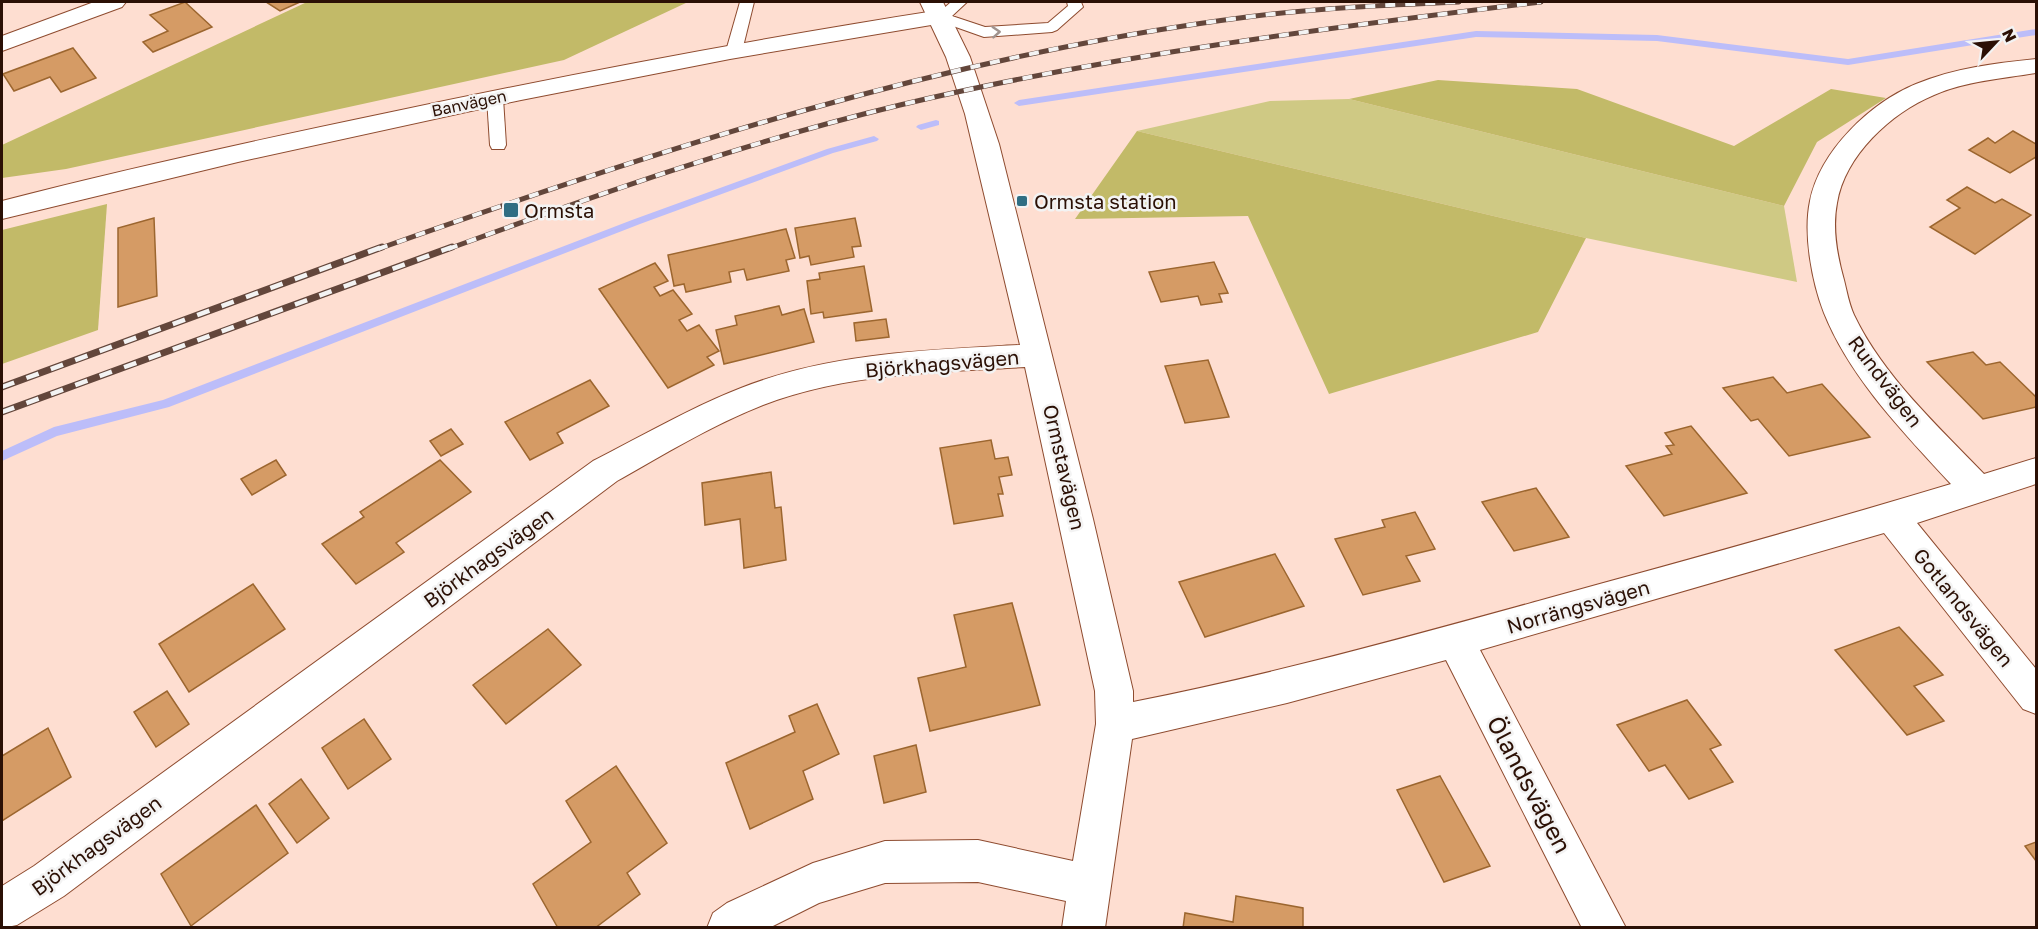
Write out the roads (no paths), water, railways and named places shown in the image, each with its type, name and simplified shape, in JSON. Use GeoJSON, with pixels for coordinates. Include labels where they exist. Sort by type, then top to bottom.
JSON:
{"type":"FeatureCollection","features":[{"type":"Feature","properties":{"kind":"street"},"geometry":{"type":"LineString","coordinates":[[2,44],[114,2]]}},
{"type":"Feature","properties":{"kind":"street","name":"Banvägen"},"geometry":{"type":"LineString","coordinates":[[2,210],[124,178],[495,98],[944,7]]}},
{"type":"Feature","properties":{"kind":"street","name":"Ormstavägen"},"geometry":{"type":"LineString","coordinates":[[944,7],[970,88],[1038,355],[1114,692],[1115,724],[1083,927]]}},
{"type":"Feature","properties":{"kind":"street","name":"Rundvägen"},"geometry":{"type":"LineString","coordinates":[[1978,490],[1928,436],[1865,358],[1839,314],[1827,272],[1821,234],[1826,192],[1841,160],[1872,124],[1909,97],[1959,77],[2037,66]]}},
{"type":"Feature","properties":{"kind":"street","name":"Björkhagsvägen"},"geometry":{"type":"LineString","coordinates":[[2,910],[49,881],[605,471],[753,396],[806,380],[900,363],[1038,355]]}},
{"type":"Feature","properties":{"kind":"street","name":"Norrängsvägen"},"geometry":{"type":"LineString","coordinates":[[1115,724],[1206,707],[1455,640],[1892,517],[2037,471]]}},
{"type":"Feature","properties":{"kind":"street","name":"Gotlandsvägen"},"geometry":{"type":"LineString","coordinates":[[1892,517],[1990,642],[2037,697]]}},
{"type":"Feature","properties":{"kind":"street","name":"Ölandsvägen"},"geometry":{"type":"LineString","coordinates":[[1455,640],[1605,927]]}},
{"type":"Feature","properties":{"kind":"street"},"geometry":{"type":"LineString","coordinates":[[728,927],[813,884],[885,862],[978,861],[1089,885]]}},
{"type":"Feature","properties":{"kind":"lane"},"geometry":{"type":"LineString","coordinates":[[734,51],[747,2]]}},
{"type":"Feature","properties":{"kind":"lane"},"geometry":{"type":"LineString","coordinates":[[944,7],[984,32],[1052,27],[1076,7],[1074,2]]}},
{"type":"Feature","properties":{"kind":"lane"},"geometry":{"type":"LineString","coordinates":[[495,98],[498,145]]}},
{"type":"Feature","properties":{"kind":"waterway"},"geometry":{"type":"LineString","coordinates":[[1019,103],[1476,34],[1657,38],[1848,62],[2036,32]]}},
{"type":"Feature","properties":{"kind":"waterway"},"geometry":{"type":"LineString","coordinates":[[921,127],[936,123]]}},
{"type":"Feature","properties":{"kind":"waterway"},"geometry":{"type":"LineString","coordinates":[[2,456],[54,432],[165,404],[636,222],[830,151],[874,139]]}},
{"type":"Feature","properties":{"kind":"railway"},"geometry":{"type":"LineString","coordinates":[[378,249],[698,142],[806,110],[1025,55],[1136,34],[1247,17],[1326,9],[1459,2]]}},
{"type":"Feature","properties":{"kind":"railway"},"geometry":{"type":"LineString","coordinates":[[448,249],[615,189],[728,153],[842,120],[979,87],[1219,44],[1541,2]]}},
{"type":"Feature","properties":{"kind":"railway"},"geometry":{"type":"LineString","coordinates":[[2,387],[382,247]]}},
{"type":"Feature","properties":{"kind":"railway"},"geometry":{"type":"LineString","coordinates":[[2,412],[452,247]]}},
{"type":"Feature","properties":{"kind":"place","name":"Ormsta station"},"geometry":{"type":"Point","coordinates":[1022,201]}},
{"type":"Feature","properties":{"kind":"place","name":"Ormsta"},"geometry":{"type":"Point","coordinates":[511,210]}}]}
